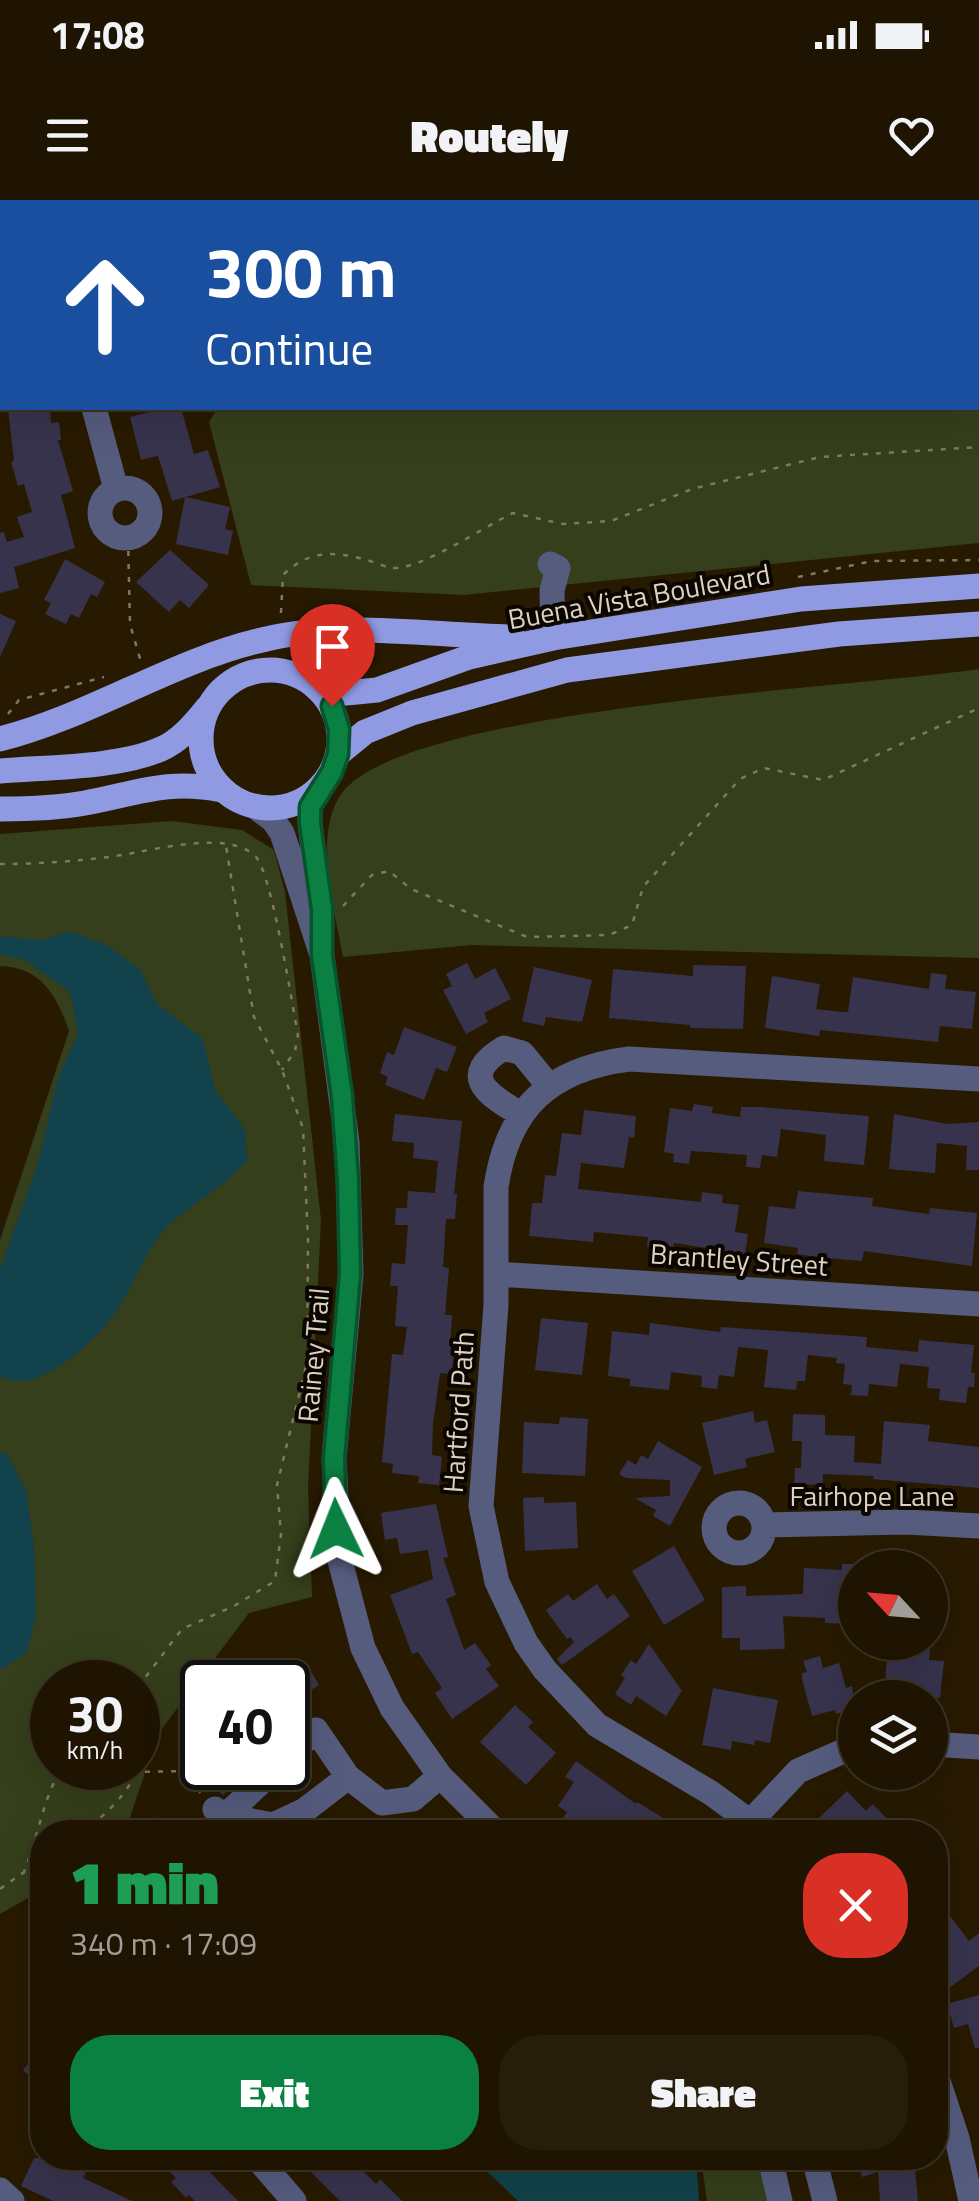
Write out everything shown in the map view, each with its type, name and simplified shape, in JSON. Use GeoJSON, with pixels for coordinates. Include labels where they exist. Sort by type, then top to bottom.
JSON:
{"type":"FeatureCollection","features":[{"type":"Feature","properties":{"kind":"main road","name":"Buena Vista Boulevard"},"geometry":{"type":"LineString","coordinates":[[316,686],[346,694],[377,690],[469,657],[553,638],[801,599],[979,586]]}},
{"type":"Feature","properties":{"kind":"main road"},"geometry":{"type":"LineString","coordinates":[[338,754],[365,732],[412,713],[567,670],[838,634],[979,624]]}},
{"type":"Feature","properties":{"kind":"main road"},"geometry":{"type":"LineString","coordinates":[[0,739],[47,727],[189,663],[264,639],[343,631],[553,638]]}},
{"type":"Feature","properties":{"kind":"main road"},"geometry":{"type":"LineString","coordinates":[[0,771],[103,763],[162,749],[193,726],[210,704],[226,685],[248,674],[271,670],[295,674],[316,686],[332,706],[339,729],[338,754],[332,772],[320,788],[302,801],[280,808],[257,808],[233,798],[211,776],[203,758],[203,721],[210,704]]}},
{"type":"Feature","properties":{"kind":"main road"},"geometry":{"type":"LineString","coordinates":[[0,809],[80,804],[168,785],[190,784],[222,790]]}},
{"type":"Feature","properties":{"kind":"street"},"geometry":{"type":"LineString","coordinates":[[95,410],[116,489]]}},
{"type":"Feature","properties":{"kind":"street"},"geometry":{"type":"LineString","coordinates":[[116,489],[133,489],[149,507],[148,524],[136,536],[112,535],[101,523],[103,499],[116,489]]}},
{"type":"Feature","properties":{"kind":"street"},"geometry":{"type":"LineString","coordinates":[[550,564],[558,568],[552,590],[553,638]]}},
{"type":"Feature","properties":{"kind":"street","name":"Rainey Trail"},"geometry":{"type":"LineString","coordinates":[[320,788],[310,807],[310,823],[322,909],[322,955],[342,1096],[349,1199],[348,1310],[334,1458],[339,1557],[353,1615],[378,1682],[406,1731],[440,1776],[484,1820]]}},
{"type":"Feature","properties":{"kind":"street","name":"Rainey Trail"},"geometry":{"type":"LineString","coordinates":[[257,808],[282,833],[322,955]]}},
{"type":"Feature","properties":{"kind":"street"},"geometry":{"type":"LineString","coordinates":[[521,1114],[488,1095],[481,1085],[481,1072],[489,1058],[504,1048],[522,1053],[549,1086]]}},
{"type":"Feature","properties":{"kind":"street","name":"Hartford Path"},"geometry":{"type":"LineString","coordinates":[[747,1820],[699,1785],[597,1725],[526,1644],[497,1582],[481,1506],[496,1274],[496,1187],[501,1157],[521,1114],[549,1086],[582,1068],[629,1060],[979,1080]]}},
{"type":"Feature","properties":{"kind":"street","name":"Brantley Street"},"geometry":{"type":"LineString","coordinates":[[496,1274],[979,1304]]}},
{"type":"Feature","properties":{"kind":"street","name":"Fairhope Lane"},"geometry":{"type":"LineString","coordinates":[[764,1525],[906,1522],[979,1526]]}},
{"type":"Feature","properties":{"kind":"street"},"geometry":{"type":"LineString","coordinates":[[310,1736],[316,1730],[348,1776],[382,1803],[413,1800],[440,1776]]}},
{"type":"Feature","properties":{"kind":"street"},"geometry":{"type":"LineString","coordinates":[[948,1745],[979,1747]]}},
{"type":"Feature","properties":{"kind":"street"},"geometry":{"type":"LineString","coordinates":[[762,1820],[798,1771],[838,1753]]}},
{"type":"Feature","properties":{"kind":"street"},"geometry":{"type":"LineString","coordinates":[[284,1820],[305,1810],[348,1776]]}},
{"type":"Feature","properties":{"kind":"street"},"geometry":{"type":"LineString","coordinates":[[218,1811],[246,1790]]}},
{"type":"Feature","properties":{"kind":"street"},"geometry":{"type":"LineString","coordinates":[[218,1811],[253,1820]]}},
{"type":"Feature","properties":{"kind":"street"},"geometry":{"type":"LineString","coordinates":[[948,2107],[973,2174],[970,2201]]}},
{"type":"Feature","properties":{"kind":"street"},"geometry":{"type":"LineString","coordinates":[[268,2170],[294,2201]]}},
{"type":"Feature","properties":{"kind":"street"},"geometry":{"type":"LineString","coordinates":[[773,2170],[780,2201]]}},
{"type":"Feature","properties":{"kind":"street"},"geometry":{"type":"LineString","coordinates":[[817,2170],[825,2201]]}},
{"type":"Feature","properties":{"kind":"path"},"geometry":{"type":"LineString","coordinates":[[282,621],[283,575],[298,560],[326,552],[394,568],[450,547],[514,513],[563,524],[611,521],[692,489],[820,457],[979,447]]}},
{"type":"Feature","properties":{"kind":"path"},"geometry":{"type":"LineString","coordinates":[[128,538],[130,624],[142,663]]}},
{"type":"Feature","properties":{"kind":"path"},"geometry":{"type":"LineString","coordinates":[[338,908],[350,902],[372,875],[389,872],[411,889],[527,937],[609,935],[632,924],[643,887],[740,780],[764,768],[824,780],[979,708]]}},
{"type":"Feature","properties":{"kind":"path"},"geometry":{"type":"LineString","coordinates":[[2,864],[122,856],[168,845],[226,846],[254,855],[262,866],[276,922],[298,1035],[296,1050],[282,1070]]}},
{"type":"Feature","properties":{"kind":"path"},"geometry":{"type":"LineString","coordinates":[[158,1660],[182,1629],[276,1582],[281,1534],[278,1486],[307,1362],[303,1128],[282,1070],[254,1017],[226,846]]}},
{"type":"Feature","properties":{"kind":"path"},"geometry":{"type":"LineString","coordinates":[[276,922],[291,919]]}},
{"type":"Feature","properties":{"kind":"path"},"geometry":{"type":"LineString","coordinates":[[160,1771],[183,1771],[218,1811]]}},
{"type":"Feature","properties":{"kind":"path"},"geometry":{"type":"LineString","coordinates":[[43,1820],[51,1790]]}},
{"type":"Feature","properties":{"kind":"path"},"geometry":{"type":"LineString","coordinates":[[99,1820],[126,1790]]}},
{"type":"Feature","properties":{"kind":"path"},"geometry":{"type":"LineString","coordinates":[[23,1874],[30,1859]]}},
{"type":"Feature","properties":{"kind":"path"},"geometry":{"type":"LineString","coordinates":[[0,1889],[30,1868]]}},
{"type":"Feature","properties":{"kind":"green space"},"geometry":{"type":"Polygon","coordinates":[[[217,410],[979,410],[979,543],[464,595],[251,585],[209,422],[217,410]]]}},
{"type":"Feature","properties":{"kind":"green space"},"geometry":{"type":"Polygon","coordinates":[[[979,669],[979,958],[472,945],[343,957],[328,873],[328,829],[342,793],[383,764],[452,740],[540,721],[640,706],[979,669]]]}},
{"type":"Feature","properties":{"kind":"green space"},"geometry":{"type":"Polygon","coordinates":[[[172,821],[242,830],[274,850],[285,892],[321,1220],[308,1487],[312,1597],[249,1613],[214,1660],[180,1660],[180,1705],[160,1731],[160,1660],[30,1660],[30,1790],[139,1790],[129,1820],[30,1820],[30,1897],[0,1914],[0,1240],[69,1031],[53,995],[37,978],[0,966],[0,834],[172,821]]]}},
{"type":"Feature","properties":{"kind":"green space"},"geometry":{"type":"Polygon","coordinates":[[[703,2170],[764,2170],[770,2201],[707,2201],[703,2170]]]}},
{"type":"Feature","properties":{"kind":"water"},"geometry":{"type":"Polygon","coordinates":[[[70,931],[106,945],[141,970],[156,1003],[203,1039],[215,1090],[245,1129],[247,1160],[160,1235],[118,1309],[97,1335],[49,1373],[15,1381],[0,1376],[0,1270],[38,1163],[58,1078],[78,1033],[70,992],[25,960],[0,954],[0,936],[41,940],[70,931]]]}},
{"type":"Feature","properties":{"kind":"water"},"geometry":{"type":"Polygon","coordinates":[[[0,1452],[7,1454],[26,1491],[34,1546],[36,1615],[27,1652],[0,1670],[0,1452]]]}},
{"type":"Feature","properties":{"kind":"water"},"geometry":{"type":"Polygon","coordinates":[[[486,2170],[697,2171],[699,2201],[518,2201],[486,2170]]]}},
{"type":"Feature","properties":{"kind":"building"},"geometry":{"type":"Polygon","coordinates":[[[8,410],[50,410],[51,423],[59,422],[58,440],[73,491],[61,495],[75,548],[14,567],[19,588],[0,593],[0,533],[4,532],[7,542],[24,537],[17,517],[32,512],[24,484],[18,486],[11,462],[14,461],[8,410]]]}},
{"type":"Feature","properties":{"kind":"building"},"geometry":{"type":"Polygon","coordinates":[[[157,410],[182,410],[194,454],[208,450],[220,487],[186,497],[230,507],[225,529],[233,531],[228,555],[176,544],[185,497],[172,501],[158,456],[141,460],[130,417],[157,410]]]}},
{"type":"Feature","properties":{"kind":"building"},"geometry":{"type":"Polygon","coordinates":[[[170,550],[209,585],[189,608],[180,600],[169,612],[136,582],[170,550]]]}},
{"type":"Feature","properties":{"kind":"building"},"geometry":{"type":"Polygon","coordinates":[[[65,559],[105,582],[97,597],[91,594],[79,618],[71,614],[66,624],[45,614],[51,603],[44,600],[65,559]]]}},
{"type":"Feature","properties":{"kind":"building"},"geometry":{"type":"Polygon","coordinates":[[[0,614],[16,621],[0,657],[0,614]]]}},
{"type":"Feature","properties":{"kind":"building"},"geometry":{"type":"Polygon","coordinates":[[[467,963],[475,979],[495,968],[511,999],[484,1013],[488,1022],[466,1034],[443,990],[452,986],[446,974],[467,963]]]}},
{"type":"Feature","properties":{"kind":"building"},"geometry":{"type":"Polygon","coordinates":[[[693,965],[746,966],[743,1029],[690,1028],[609,1018],[613,969],[693,976],[693,965]]]}},
{"type":"Feature","properties":{"kind":"building"},"geometry":{"type":"Polygon","coordinates":[[[534,967],[592,980],[582,1022],[546,1017],[544,1026],[522,1021],[534,967]]]}},
{"type":"Feature","properties":{"kind":"building"},"geometry":{"type":"Polygon","coordinates":[[[931,973],[947,975],[945,989],[976,992],[972,1029],[940,1026],[938,1042],[820,1030],[819,1036],[765,1028],[772,976],[820,984],[816,1009],[848,1012],[853,977],[929,989],[931,973]]]}},
{"type":"Feature","properties":{"kind":"building"},"geometry":{"type":"Polygon","coordinates":[[[404,1027],[457,1047],[447,1072],[436,1068],[424,1100],[385,1085],[388,1077],[380,1073],[387,1052],[394,1055],[404,1027]]]}},
{"type":"Feature","properties":{"kind":"building"},"geometry":{"type":"Polygon","coordinates":[[[694,1104],[713,1107],[712,1113],[740,1117],[741,1107],[869,1116],[864,1165],[824,1161],[826,1135],[781,1129],[777,1157],[762,1155],[760,1168],[746,1167],[747,1155],[721,1153],[691,1151],[689,1164],[673,1162],[674,1154],[664,1152],[670,1108],[692,1111],[694,1104]]]}},
{"type":"Feature","properties":{"kind":"building"},"geometry":{"type":"Polygon","coordinates":[[[584,1110],[636,1116],[624,1168],[581,1163],[578,1189],[701,1202],[702,1192],[723,1195],[722,1203],[739,1205],[735,1232],[748,1234],[745,1254],[674,1243],[673,1250],[647,1247],[648,1237],[594,1232],[593,1242],[529,1236],[532,1203],[542,1203],[545,1175],[556,1176],[562,1133],[581,1135],[584,1110]]]}},
{"type":"Feature","properties":{"kind":"building"},"geometry":{"type":"Polygon","coordinates":[[[395,1114],[462,1121],[455,1219],[446,1219],[443,1267],[449,1268],[445,1315],[452,1315],[450,1347],[455,1348],[451,1374],[440,1373],[433,1424],[432,1455],[442,1457],[439,1485],[418,1483],[419,1476],[392,1473],[393,1464],[382,1462],[392,1354],[403,1355],[407,1327],[395,1326],[398,1286],[390,1286],[392,1263],[405,1264],[408,1225],[395,1225],[396,1208],[407,1208],[408,1191],[435,1193],[438,1161],[413,1158],[414,1143],[392,1141],[395,1114]]]}},
{"type":"Feature","properties":{"kind":"building"},"geometry":{"type":"Polygon","coordinates":[[[894,1114],[948,1124],[979,1122],[979,1170],[966,1170],[967,1146],[937,1143],[935,1173],[889,1169],[894,1114]]]}},
{"type":"Feature","properties":{"kind":"building"},"geometry":{"type":"Polygon","coordinates":[[[798,1191],[873,1198],[872,1206],[929,1214],[930,1208],[977,1213],[972,1266],[864,1251],[862,1261],[826,1258],[797,1254],[798,1248],[764,1243],[769,1206],[795,1209],[798,1191]]]}},
{"type":"Feature","properties":{"kind":"building"},"geometry":{"type":"Polygon","coordinates":[[[541,1318],[588,1323],[582,1375],[535,1370],[541,1318]]]}},
{"type":"Feature","properties":{"kind":"building"},"geometry":{"type":"Polygon","coordinates":[[[650,1323],[720,1332],[721,1327],[867,1337],[866,1347],[918,1352],[919,1340],[974,1345],[974,1387],[968,1387],[966,1403],[939,1400],[940,1389],[927,1388],[929,1367],[900,1364],[897,1387],[869,1384],[868,1396],[851,1395],[852,1385],[843,1384],[845,1364],[836,1363],[837,1358],[808,1355],[805,1381],[797,1381],[796,1390],[764,1387],[768,1350],[738,1347],[734,1377],[719,1375],[717,1389],[701,1387],[702,1376],[671,1372],[669,1390],[630,1386],[630,1379],[608,1376],[612,1331],[649,1335],[650,1323]]]}},
{"type":"Feature","properties":{"kind":"building"},"geometry":{"type":"Polygon","coordinates":[[[753,1411],[755,1423],[767,1420],[775,1452],[745,1459],[747,1467],[714,1475],[702,1423],[753,1411]]]}},
{"type":"Feature","properties":{"kind":"building"},"geometry":{"type":"Polygon","coordinates":[[[793,1414],[825,1415],[825,1435],[855,1436],[854,1462],[881,1464],[884,1421],[930,1425],[928,1441],[979,1447],[979,1488],[823,1474],[823,1485],[794,1484],[795,1468],[801,1468],[802,1441],[792,1441],[793,1414]]]}},
{"type":"Feature","properties":{"kind":"building"},"geometry":{"type":"Polygon","coordinates":[[[560,1417],[588,1419],[585,1476],[522,1473],[524,1422],[559,1424],[560,1417]]]}},
{"type":"Feature","properties":{"kind":"building"},"geometry":{"type":"Polygon","coordinates":[[[658,1441],[702,1467],[670,1526],[653,1516],[656,1510],[635,1498],[670,1496],[670,1480],[626,1478],[619,1474],[628,1460],[636,1465],[641,1455],[648,1459],[658,1441]]]}},
{"type":"Feature","properties":{"kind":"building"},"geometry":{"type":"Polygon","coordinates":[[[544,1497],[544,1503],[576,1502],[578,1548],[525,1551],[523,1498],[544,1497]]]}},
{"type":"Feature","properties":{"kind":"building"},"geometry":{"type":"Polygon","coordinates":[[[436,1504],[448,1557],[443,1558],[456,1595],[446,1599],[464,1650],[475,1643],[491,1665],[486,1669],[499,1686],[452,1719],[435,1693],[442,1688],[418,1652],[412,1654],[390,1595],[433,1579],[428,1550],[400,1554],[397,1538],[385,1540],[381,1513],[436,1504]]]}},
{"type":"Feature","properties":{"kind":"building"},"geometry":{"type":"Polygon","coordinates":[[[674,1546],[705,1600],[664,1625],[632,1571],[674,1546]]]}},
{"type":"Feature","properties":{"kind":"building"},"geometry":{"type":"Polygon","coordinates":[[[804,1568],[838,1570],[838,1623],[825,1623],[825,1618],[783,1616],[785,1649],[740,1650],[740,1638],[722,1638],[722,1587],[746,1586],[746,1596],[803,1594],[804,1568]]]}},
{"type":"Feature","properties":{"kind":"building"},"geometry":{"type":"Polygon","coordinates":[[[597,1584],[607,1599],[614,1594],[630,1616],[562,1665],[557,1659],[574,1642],[570,1637],[567,1639],[546,1610],[568,1594],[573,1601],[597,1584]]]}},
{"type":"Feature","properties":{"kind":"building"},"geometry":{"type":"Polygon","coordinates":[[[649,1644],[682,1691],[666,1716],[636,1696],[631,1705],[615,1694],[631,1660],[636,1664],[649,1644]]]}},
{"type":"Feature","properties":{"kind":"building"},"geometry":{"type":"Polygon","coordinates":[[[820,1656],[823,1668],[839,1663],[844,1680],[838,1680],[838,1713],[835,1710],[812,1716],[802,1679],[802,1673],[807,1672],[803,1661],[820,1656]]]}},
{"type":"Feature","properties":{"kind":"building"},"geometry":{"type":"Polygon","coordinates":[[[887,1660],[944,1661],[942,1680],[885,1680],[887,1660]]]}},
{"type":"Feature","properties":{"kind":"building"},"geometry":{"type":"Polygon","coordinates":[[[310,1670],[319,1685],[310,1691],[310,1670]]]}},
{"type":"Feature","properties":{"kind":"building"},"geometry":{"type":"Polygon","coordinates":[[[713,1688],[778,1700],[770,1743],[732,1741],[731,1750],[702,1745],[713,1688]]]}},
{"type":"Feature","properties":{"kind":"building"},"geometry":{"type":"Polygon","coordinates":[[[515,1705],[533,1722],[528,1727],[556,1753],[526,1785],[480,1742],[515,1705]]]}},
{"type":"Feature","properties":{"kind":"building"},"geometry":{"type":"Polygon","coordinates":[[[576,1761],[636,1804],[666,1820],[561,1820],[567,1812],[558,1806],[574,1782],[565,1777],[576,1761]]]}},
{"type":"Feature","properties":{"kind":"building"},"geometry":{"type":"Polygon","coordinates":[[[847,1791],[866,1811],[873,1804],[888,1820],[821,1820],[847,1791]]]}},
{"type":"Feature","properties":{"kind":"building"},"geometry":{"type":"Polygon","coordinates":[[[948,1913],[969,1941],[979,1933],[979,1966],[948,1989],[948,1913]]]}},
{"type":"Feature","properties":{"kind":"building"},"geometry":{"type":"Polygon","coordinates":[[[979,1995],[979,2048],[975,2048],[968,2024],[954,2028],[948,2004],[979,1995]]]}},
{"type":"Feature","properties":{"kind":"building"},"geometry":{"type":"Polygon","coordinates":[[[30,2167],[30,2170],[87,2170],[83,2178],[132,2201],[53,2201],[21,2186],[30,2167]]]}},
{"type":"Feature","properties":{"kind":"building"},"geometry":{"type":"Polygon","coordinates":[[[168,2170],[208,2170],[238,2201],[195,2201],[189,2195],[186,2198],[171,2182],[176,2178],[168,2170]]]}},
{"type":"Feature","properties":{"kind":"building"},"geometry":{"type":"Polygon","coordinates":[[[309,2170],[362,2170],[376,2184],[380,2179],[402,2201],[340,2201],[309,2170]]]}},
{"type":"Feature","properties":{"kind":"building"},"geometry":{"type":"Polygon","coordinates":[[[860,2170],[915,2170],[918,2201],[880,2201],[878,2172],[862,2177],[860,2170]]]}},
{"type":"Feature","properties":{"kind":"route"},"geometry":{"type":"LineString","coordinates":[[332,706],[339,729],[338,754],[332,772],[310,807],[310,823],[322,909],[322,955],[347,1142],[350,1274],[334,1458],[336,1529]]}}]}
